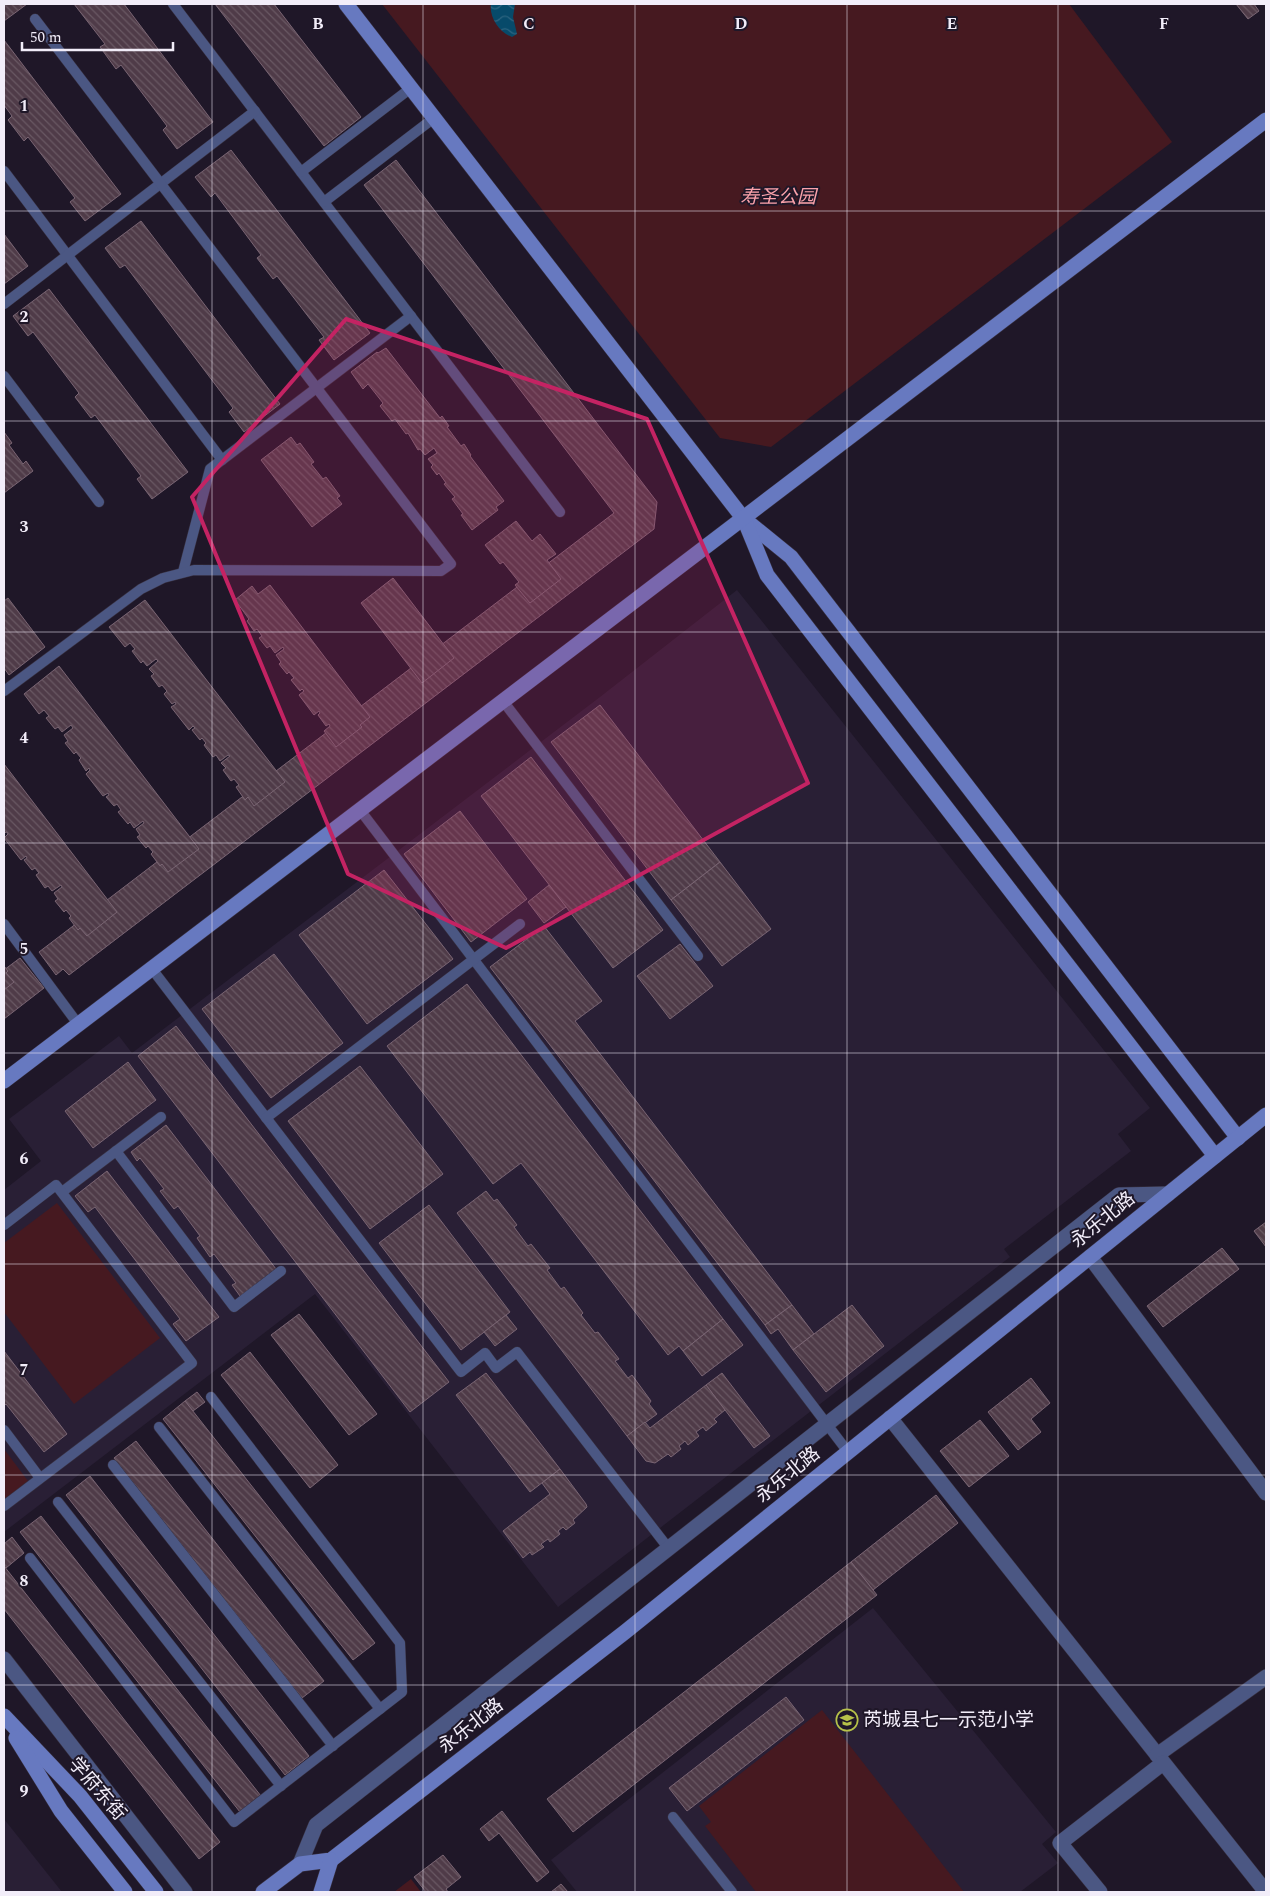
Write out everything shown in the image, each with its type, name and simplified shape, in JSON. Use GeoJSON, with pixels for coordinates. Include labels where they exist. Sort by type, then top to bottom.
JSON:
{"type":"FeatureCollection","features":[{"type":"Feature","properties":{"kind":"street"},"geometry":{"type":"LineString","coordinates":[[346,4],[744,518],[791,557],[1238,1138]]}},
{"type":"Feature","properties":{"kind":"street"},"geometry":{"type":"LineString","coordinates":[[4,1081],[1266,120]]}},
{"type":"Feature","properties":{"kind":"street"},"geometry":{"type":"LineString","coordinates":[[744,518],[767,575],[1215,1156]]}},
{"type":"Feature","properties":{"kind":"street","name":"永乐北路"},"geometry":{"type":"LineString","coordinates":[[331,1860],[625,1632],[1215,1156],[1265,1120]]}},
{"type":"Feature","properties":{"kind":"street"},"geometry":{"type":"LineString","coordinates":[[300,1864],[316,1825],[1119,1195],[1168,1194]]}},
{"type":"Feature","properties":{"kind":"street"},"geometry":{"type":"LineString","coordinates":[[1090,1257],[1266,1493]]}},
{"type":"Feature","properties":{"kind":"street"},"geometry":{"type":"LineString","coordinates":[[890,1418],[1266,1892]]}},
{"type":"Feature","properties":{"kind":"street"},"geometry":{"type":"LineString","coordinates":[[4,1659],[185,1892]]}},
{"type":"Feature","properties":{"kind":"street"},"geometry":{"type":"LineString","coordinates":[[1100,1892],[1060,1843],[1114,1803],[1160,1759],[1266,1677]]}},
{"type":"Feature","properties":{"kind":"street","name":"学府东街"},"geometry":{"type":"LineString","coordinates":[[4,1717],[61,1811],[125,1892]]}},
{"type":"Feature","properties":{"kind":"street","name":"学府东街"},"geometry":{"type":"LineString","coordinates":[[4,1717],[80,1796],[156,1892]]}},
{"type":"Feature","properties":{"kind":"street"},"geometry":{"type":"LineString","coordinates":[[263,1892],[300,1864],[331,1860],[321,1892]]}},
{"type":"Feature","properties":{"kind":"lane"},"geometry":{"type":"LineString","coordinates":[[173,4],[560,512]]}},
{"type":"Feature","properties":{"kind":"lane"},"geometry":{"type":"LineString","coordinates":[[4,691],[141,589],[163,578],[184,572],[194,570],[441,571],[451,564],[35,19]]}},
{"type":"Feature","properties":{"kind":"lane"},"geometry":{"type":"LineString","coordinates":[[301,172],[411,88]]}},
{"type":"Feature","properties":{"kind":"lane"},"geometry":{"type":"LineString","coordinates":[[4,304],[255,112]]}},
{"type":"Feature","properties":{"kind":"lane"},"geometry":{"type":"LineString","coordinates":[[324,202],[434,118]]}},
{"type":"Feature","properties":{"kind":"lane"},"geometry":{"type":"LineString","coordinates":[[4,171],[222,460]]}},
{"type":"Feature","properties":{"kind":"lane"},"geometry":{"type":"LineString","coordinates":[[184,572],[210,469],[411,316]]}},
{"type":"Feature","properties":{"kind":"lane"},"geometry":{"type":"LineString","coordinates":[[4,376],[99,502]]}},
{"type":"Feature","properties":{"kind":"lane"},"geometry":{"type":"LineString","coordinates":[[503,701],[698,956]]}},
{"type":"Feature","properties":{"kind":"lane"},"geometry":{"type":"LineString","coordinates":[[360,810],[848,1452]]}},
{"type":"Feature","properties":{"kind":"lane"},"geometry":{"type":"LineString","coordinates":[[4,924],[78,1024]]}},
{"type":"Feature","properties":{"kind":"lane"},"geometry":{"type":"LineString","coordinates":[[266,1118],[520,924]]}},
{"type":"Feature","properties":{"kind":"lane"},"geometry":{"type":"LineString","coordinates":[[152,969],[461,1372],[485,1353],[496,1368],[517,1352],[668,1549]]}},
{"type":"Feature","properties":{"kind":"lane"},"geometry":{"type":"LineString","coordinates":[[62,1192],[161,1117]]}},
{"type":"Feature","properties":{"kind":"lane"},"geometry":{"type":"LineString","coordinates":[[116,1152],[234,1307],[281,1272]]}},
{"type":"Feature","properties":{"kind":"lane"},"geometry":{"type":"LineString","coordinates":[[4,1225],[56,1185],[192,1362],[4,1506]]}},
{"type":"Feature","properties":{"kind":"lane"},"geometry":{"type":"LineString","coordinates":[[30,1558],[234,1822],[402,1692],[400,1643],[211,1397]]}},
{"type":"Feature","properties":{"kind":"lane"},"geometry":{"type":"LineString","coordinates":[[159,1427],[380,1709]]}},
{"type":"Feature","properties":{"kind":"lane"},"geometry":{"type":"LineString","coordinates":[[4,1430],[40,1478]]}},
{"type":"Feature","properties":{"kind":"lane"},"geometry":{"type":"LineString","coordinates":[[113,1465],[333,1746]]}},
{"type":"Feature","properties":{"kind":"lane"},"geometry":{"type":"LineString","coordinates":[[58,1502],[281,1786]]}},
{"type":"Feature","properties":{"kind":"lane"},"geometry":{"type":"LineString","coordinates":[[673,1817],[732,1892]]}},
{"type":"Feature","properties":{"kind":"highlighted area"},"geometry":{"type":"Polygon","coordinates":[[[346,319],[647,419],[808,783],[506,948],[348,874],[192,497],[346,319]]]}},
{"type":"Feature","properties":{"kind":"shaded area"},"geometry":{"type":"Polygon","coordinates":[[[737,590],[1150,1108],[1118,1134],[1131,1151],[1004,1249],[1010,1257],[558,1607],[315,1294],[4,1532],[4,1190],[41,1161],[9,1119],[119,1036],[132,1053],[600,697],[737,590]]]}},
{"type":"Feature","properties":{"kind":"shaded area","name":"芮城县七一示范小学"},"geometry":{"type":"Polygon","coordinates":[[[873,1608],[1056,1832],[1042,1844],[1058,1863],[1020,1892],[577,1892],[551,1860],[873,1608]]]}},
{"type":"Feature","properties":{"kind":"shaded area"},"geometry":{"type":"Polygon","coordinates":[[[4,1819],[62,1892],[4,1892],[4,1819]]]}},
{"type":"Feature","properties":{"kind":"green space","name":"寿圣公园"},"geometry":{"type":"Polygon","coordinates":[[[382,4],[1069,4],[1172,142],[771,447],[720,438],[382,4]]]}},
{"type":"Feature","properties":{"kind":"green space"},"geometry":{"type":"Polygon","coordinates":[[[57,1203],[160,1338],[74,1404],[4,1312],[4,1243],[57,1203]]]}},
{"type":"Feature","properties":{"kind":"green space"},"geometry":{"type":"Polygon","coordinates":[[[4,1449],[28,1481],[4,1500],[4,1449]]]}},
{"type":"Feature","properties":{"kind":"green space"},"geometry":{"type":"Polygon","coordinates":[[[822,1710],[964,1892],[756,1892],[705,1826],[711,1822],[699,1806],[822,1710]]]}},
{"type":"Feature","properties":{"kind":"green space"},"geometry":{"type":"Polygon","coordinates":[[[411,1879],[421,1892],[394,1892],[411,1879]]]}},
{"type":"Feature","properties":{"kind":"water"},"geometry":{"type":"Polygon","coordinates":[[[491,4],[515,4],[513,17],[517,34],[512,37],[499,28],[493,19],[491,4]]]}},
{"type":"Feature","properties":{"kind":"building"},"geometry":{"type":"Polygon","coordinates":[[[4,4],[27,4],[4,21],[4,4]]]}},
{"type":"Feature","properties":{"kind":"building"},"geometry":{"type":"Polygon","coordinates":[[[74,4],[124,4],[213,122],[177,149],[163,130],[167,126],[121,65],[116,69],[100,47],[105,44],[74,4]]]}},
{"type":"Feature","properties":{"kind":"building"},"geometry":{"type":"Polygon","coordinates":[[[215,4],[274,4],[361,117],[324,146],[215,4]]]}},
{"type":"Feature","properties":{"kind":"building"},"geometry":{"type":"Polygon","coordinates":[[[1236,4],[1254,4],[1259,11],[1248,19],[1236,4]]]}},
{"type":"Feature","properties":{"kind":"building"},"geometry":{"type":"Polygon","coordinates":[[[4,40],[121,194],[85,221],[70,202],[75,198],[28,137],[24,141],[8,120],[12,116],[4,105],[4,40]]]}},
{"type":"Feature","properties":{"kind":"building"},"geometry":{"type":"Polygon","coordinates":[[[231,150],[370,333],[334,360],[319,340],[324,337],[277,276],[273,279],[257,258],[261,255],[215,193],[211,197],[195,177],[231,150]]]}},
{"type":"Feature","properties":{"kind":"building"},"geometry":{"type":"Polygon","coordinates":[[[396,160],[657,502],[654,529],[69,975],[63,969],[56,975],[39,952],[614,513],[364,185],[396,160]]]}},
{"type":"Feature","properties":{"kind":"building"},"geometry":{"type":"Polygon","coordinates":[[[141,221],[280,404],[244,432],[229,412],[233,408],[125,265],[120,268],[105,248],[141,221]]]}},
{"type":"Feature","properties":{"kind":"building"},"geometry":{"type":"Polygon","coordinates":[[[4,234],[28,266],[4,284],[4,234]]]}},
{"type":"Feature","properties":{"kind":"building"},"geometry":{"type":"Polygon","coordinates":[[[49,289],[188,472],[152,499],[137,479],[141,476],[95,415],[91,418],[75,397],[79,393],[33,332],[28,336],[13,316],[49,289]]]}},
{"type":"Feature","properties":{"kind":"building"},"geometry":{"type":"Polygon","coordinates":[[[386,348],[440,418],[442,416],[449,426],[447,427],[461,446],[464,444],[470,456],[504,501],[496,507],[498,510],[472,530],[452,499],[455,497],[444,484],[446,483],[439,473],[437,475],[431,467],[433,465],[428,459],[437,453],[434,448],[425,455],[420,449],[418,450],[408,433],[406,434],[395,419],[392,421],[380,406],[383,403],[368,384],[363,389],[351,372],[377,352],[386,348]]]}},
{"type":"Feature","properties":{"kind":"building"},"geometry":{"type":"Polygon","coordinates":[[[4,432],[12,443],[9,445],[23,464],[26,461],[33,471],[4,493],[4,432]]]}},
{"type":"Feature","properties":{"kind":"building"},"geometry":{"type":"Polygon","coordinates":[[[291,437],[297,445],[300,443],[314,462],[311,464],[323,479],[326,477],[340,496],[337,498],[342,504],[312,527],[261,460],[291,437]]]}},
{"type":"Feature","properties":{"kind":"building"},"geometry":{"type":"Polygon","coordinates":[[[516,521],[532,541],[540,534],[556,554],[547,560],[561,579],[530,603],[515,585],[519,582],[503,562],[500,564],[485,545],[516,521]]]}},
{"type":"Feature","properties":{"kind":"building"},"geometry":{"type":"Polygon","coordinates":[[[393,578],[454,658],[422,683],[361,603],[393,578]]]}},
{"type":"Feature","properties":{"kind":"building"},"geometry":{"type":"Polygon","coordinates":[[[270,585],[370,717],[360,725],[362,727],[336,747],[324,731],[330,726],[329,724],[326,726],[318,715],[319,711],[314,715],[299,695],[304,691],[302,689],[300,691],[291,680],[294,678],[289,672],[287,674],[279,664],[281,662],[276,655],[284,649],[283,647],[275,653],[270,646],[267,648],[259,638],[262,636],[257,629],[254,631],[247,621],[249,619],[235,600],[252,586],[258,594],[270,585]]]}},
{"type":"Feature","properties":{"kind":"building"},"geometry":{"type":"Polygon","coordinates":[[[8,598],[45,647],[9,675],[4,668],[4,601],[8,598]]]}},
{"type":"Feature","properties":{"kind":"building"},"geometry":{"type":"Polygon","coordinates":[[[145,600],[285,782],[254,806],[248,797],[245,800],[236,787],[239,785],[234,779],[231,781],[223,770],[226,768],[221,763],[230,756],[228,755],[220,761],[216,755],[213,757],[204,745],[206,743],[202,738],[200,740],[192,730],[195,728],[193,726],[189,730],[171,707],[176,704],[175,702],[172,704],[164,694],[167,691],[162,685],[159,687],[151,676],[154,674],[149,669],[158,661],[156,659],[147,666],[143,661],[141,663],[132,651],[135,649],[130,643],[125,647],[109,627],[145,600]]]}},
{"type":"Feature","properties":{"kind":"building"},"geometry":{"type":"Polygon","coordinates":[[[59,666],[199,849],[168,872],[162,864],[160,866],[151,854],[153,852],[148,846],[146,848],[137,837],[140,835],[136,829],[144,823],[143,821],[134,828],[130,822],[128,824],[118,812],[121,810],[117,804],[114,806],[106,797],[109,795],[108,793],[103,796],[86,774],[90,770],[89,768],[86,771],[79,760],[81,758],[76,752],[74,754],[65,743],[68,741],[64,735],[73,728],[71,725],[62,732],[58,727],[55,729],[46,718],[49,716],[44,710],[39,714],[24,694],[59,666]]]}},
{"type":"Feature","properties":{"kind":"building"},"geometry":{"type":"Polygon","coordinates":[[[600,705],[720,862],[671,900],[551,742],[600,705]]]}},
{"type":"Feature","properties":{"kind":"building"},"geometry":{"type":"Polygon","coordinates":[[[531,757],[663,930],[613,968],[481,796],[531,757]]]}},
{"type":"Feature","properties":{"kind":"building"},"geometry":{"type":"Polygon","coordinates":[[[4,764],[117,912],[87,936],[80,928],[78,930],[69,918],[71,916],[66,910],[64,912],[55,901],[58,899],[54,893],[62,887],[61,885],[52,891],[48,886],[45,888],[36,875],[39,873],[35,868],[32,870],[24,860],[27,858],[26,856],[21,860],[4,838],[8,834],[7,832],[4,833],[4,764]]]}},
{"type":"Feature","properties":{"kind":"building"},"geometry":{"type":"Polygon","coordinates":[[[460,811],[527,899],[471,942],[404,854],[460,811]]]}},
{"type":"Feature","properties":{"kind":"building"},"geometry":{"type":"Polygon","coordinates":[[[720,862],[771,929],[722,966],[671,900],[720,862]]]}},
{"type":"Feature","properties":{"kind":"building"},"geometry":{"type":"Polygon","coordinates":[[[384,870],[453,959],[367,1024],[299,935],[384,870]]]}},
{"type":"Feature","properties":{"kind":"building"},"geometry":{"type":"Polygon","coordinates":[[[549,885],[566,907],[544,923],[528,902],[549,885]]]}},
{"type":"Feature","properties":{"kind":"building"},"geometry":{"type":"Polygon","coordinates":[[[544,926],[602,1001],[575,1021],[792,1305],[765,1325],[490,967],[544,926]]]}},
{"type":"Feature","properties":{"kind":"building"},"geometry":{"type":"Polygon","coordinates":[[[680,944],[713,986],[670,1019],[637,976],[680,944]]]}},
{"type":"Feature","properties":{"kind":"building"},"geometry":{"type":"Polygon","coordinates":[[[274,954],[343,1043],[271,1098],[202,1009],[274,954]]]}},
{"type":"Feature","properties":{"kind":"building"},"geometry":{"type":"Polygon","coordinates":[[[20,958],[44,988],[4,1019],[4,970],[20,958]]]}},
{"type":"Feature","properties":{"kind":"building"},"geometry":{"type":"Polygon","coordinates":[[[4,966],[8,971],[6,973],[14,982],[4,990],[4,966]]]}},
{"type":"Feature","properties":{"kind":"building"},"geometry":{"type":"Polygon","coordinates":[[[467,984],[723,1319],[683,1351],[679,1346],[668,1355],[521,1163],[493,1184],[387,1046],[467,984]]]}},
{"type":"Feature","properties":{"kind":"building"},"geometry":{"type":"Polygon","coordinates":[[[176,1026],[449,1382],[410,1412],[138,1056],[176,1026]]]}},
{"type":"Feature","properties":{"kind":"building"},"geometry":{"type":"Polygon","coordinates":[[[128,1062],[156,1100],[93,1148],[65,1111],[128,1062]]]}},
{"type":"Feature","properties":{"kind":"building"},"geometry":{"type":"Polygon","coordinates":[[[360,1066],[443,1174],[370,1229],[288,1121],[360,1066]]]}},
{"type":"Feature","properties":{"kind":"building"},"geometry":{"type":"Polygon","coordinates":[[[166,1125],[276,1269],[240,1296],[232,1285],[236,1283],[214,1254],[210,1257],[197,1238],[200,1236],[178,1206],[174,1209],[160,1191],[164,1189],[140,1158],[137,1161],[131,1152],[166,1125]]]}},
{"type":"Feature","properties":{"kind":"building"},"geometry":{"type":"Polygon","coordinates":[[[107,1171],[219,1317],[186,1341],[173,1324],[180,1319],[95,1207],[88,1212],[75,1196],[107,1171]]]}},
{"type":"Feature","properties":{"kind":"building"},"geometry":{"type":"Polygon","coordinates":[[[486,1191],[494,1201],[497,1199],[517,1225],[514,1227],[528,1246],[531,1244],[550,1268],[547,1270],[561,1289],[564,1287],[583,1313],[581,1315],[595,1333],[598,1332],[619,1359],[615,1361],[628,1378],[632,1375],[651,1401],[649,1404],[657,1414],[627,1436],[457,1213],[486,1191]]]}},
{"type":"Feature","properties":{"kind":"building"},"geometry":{"type":"Polygon","coordinates":[[[429,1205],[510,1312],[461,1350],[379,1243],[429,1205]]]}},
{"type":"Feature","properties":{"kind":"building"},"geometry":{"type":"Polygon","coordinates":[[[1266,1222],[1266,1247],[1254,1231],[1266,1222]]]}},
{"type":"Feature","properties":{"kind":"building"},"geometry":{"type":"Polygon","coordinates":[[[1222,1248],[1239,1269],[1163,1327],[1147,1306],[1222,1248]]]}},
{"type":"Feature","properties":{"kind":"building"},"geometry":{"type":"Polygon","coordinates":[[[792,1305],[814,1334],[793,1350],[778,1329],[771,1334],[765,1325],[792,1305]]]}},
{"type":"Feature","properties":{"kind":"building"},"geometry":{"type":"Polygon","coordinates":[[[852,1305],[884,1346],[826,1392],[793,1350],[852,1305]]]}},
{"type":"Feature","properties":{"kind":"building"},"geometry":{"type":"Polygon","coordinates":[[[299,1314],[377,1414],[349,1435],[271,1335],[299,1314]]]}},
{"type":"Feature","properties":{"kind":"building"},"geometry":{"type":"Polygon","coordinates":[[[506,1315],[517,1329],[495,1346],[484,1332],[506,1315]]]}},
{"type":"Feature","properties":{"kind":"building"},"geometry":{"type":"Polygon","coordinates":[[[723,1319],[743,1345],[702,1376],[683,1351],[723,1319]]]}},
{"type":"Feature","properties":{"kind":"building"},"geometry":{"type":"Polygon","coordinates":[[[4,1351],[67,1434],[44,1452],[6,1404],[4,1406],[4,1351]]]}},
{"type":"Feature","properties":{"kind":"building"},"geometry":{"type":"Polygon","coordinates":[[[250,1352],[338,1465],[310,1488],[221,1375],[250,1352]]]}},
{"type":"Feature","properties":{"kind":"building"},"geometry":{"type":"Polygon","coordinates":[[[486,1373],[560,1469],[530,1492],[456,1395],[486,1373]]]}},
{"type":"Feature","properties":{"kind":"building"},"geometry":{"type":"Polygon","coordinates":[[[722,1373],[770,1436],[754,1448],[706,1385],[722,1373]]]}},
{"type":"Feature","properties":{"kind":"building"},"geometry":{"type":"Polygon","coordinates":[[[1031,1378],[1050,1403],[1031,1419],[1041,1432],[1018,1450],[988,1412],[1031,1378]]]}},
{"type":"Feature","properties":{"kind":"building"},"geometry":{"type":"Polygon","coordinates":[[[706,1385],[725,1410],[714,1419],[717,1422],[706,1431],[703,1427],[696,1432],[699,1436],[688,1445],[685,1441],[679,1446],[681,1449],[671,1457],[668,1454],[655,1463],[646,1461],[627,1436],[645,1422],[650,1428],[706,1385]]]}},
{"type":"Feature","properties":{"kind":"building"},"geometry":{"type":"Polygon","coordinates":[[[197,1392],[205,1402],[193,1411],[185,1401],[197,1392]]]}},
{"type":"Feature","properties":{"kind":"building"},"geometry":{"type":"Polygon","coordinates":[[[185,1401],[375,1643],[353,1660],[163,1419],[185,1401]]]}},
{"type":"Feature","properties":{"kind":"building"},"geometry":{"type":"Polygon","coordinates":[[[980,1420],[1009,1456],[969,1487],[940,1451],[980,1420]]]}},
{"type":"Feature","properties":{"kind":"building"},"geometry":{"type":"Polygon","coordinates":[[[136,1441],[324,1681],[302,1698],[114,1458],[136,1441]]]}},
{"type":"Feature","properties":{"kind":"building"},"geometry":{"type":"Polygon","coordinates":[[[560,1469],[587,1507],[573,1520],[575,1523],[566,1530],[563,1527],[558,1531],[560,1534],[550,1542],[548,1539],[541,1544],[544,1547],[532,1555],[530,1552],[523,1558],[503,1531],[550,1494],[542,1483],[560,1469]]]}},
{"type":"Feature","properties":{"kind":"building"},"geometry":{"type":"Polygon","coordinates":[[[90,1476],[309,1756],[285,1775],[66,1495],[90,1476]]]}},
{"type":"Feature","properties":{"kind":"building"},"geometry":{"type":"Polygon","coordinates":[[[936,1495],[958,1523],[873,1590],[851,1562],[936,1495]]]}},
{"type":"Feature","properties":{"kind":"building"},"geometry":{"type":"Polygon","coordinates":[[[41,1516],[261,1796],[240,1812],[20,1532],[41,1516]]]}},
{"type":"Feature","properties":{"kind":"building"},"geometry":{"type":"Polygon","coordinates":[[[12,1537],[24,1553],[6,1568],[4,1566],[4,1544],[12,1537]]]}},
{"type":"Feature","properties":{"kind":"building"},"geometry":{"type":"Polygon","coordinates":[[[851,1562],[877,1595],[573,1832],[547,1799],[851,1562]]]}},
{"type":"Feature","properties":{"kind":"building"},"geometry":{"type":"Polygon","coordinates":[[[4,1566],[220,1842],[199,1859],[4,1609],[4,1566]]]}},
{"type":"Feature","properties":{"kind":"building"},"geometry":{"type":"Polygon","coordinates":[[[786,1697],[804,1720],[687,1811],[669,1788],[786,1697]]]}},
{"type":"Feature","properties":{"kind":"building"},"geometry":{"type":"Polygon","coordinates":[[[502,1811],[549,1872],[537,1882],[499,1833],[489,1841],[480,1829],[502,1811]]]}},
{"type":"Feature","properties":{"kind":"building"},"geometry":{"type":"Polygon","coordinates":[[[443,1855],[461,1877],[446,1889],[448,1892],[426,1892],[414,1877],[443,1855]]]}},
{"type":"Feature","properties":{"kind":"building"},"geometry":{"type":"Polygon","coordinates":[[[561,1884],[568,1892],[551,1892],[561,1884]]]}},
{"type":"Feature","properties":{"kind":"place","name":"芮城县七一示范小学"},"geometry":{"type":"Point","coordinates":[847,1720]}}]}
